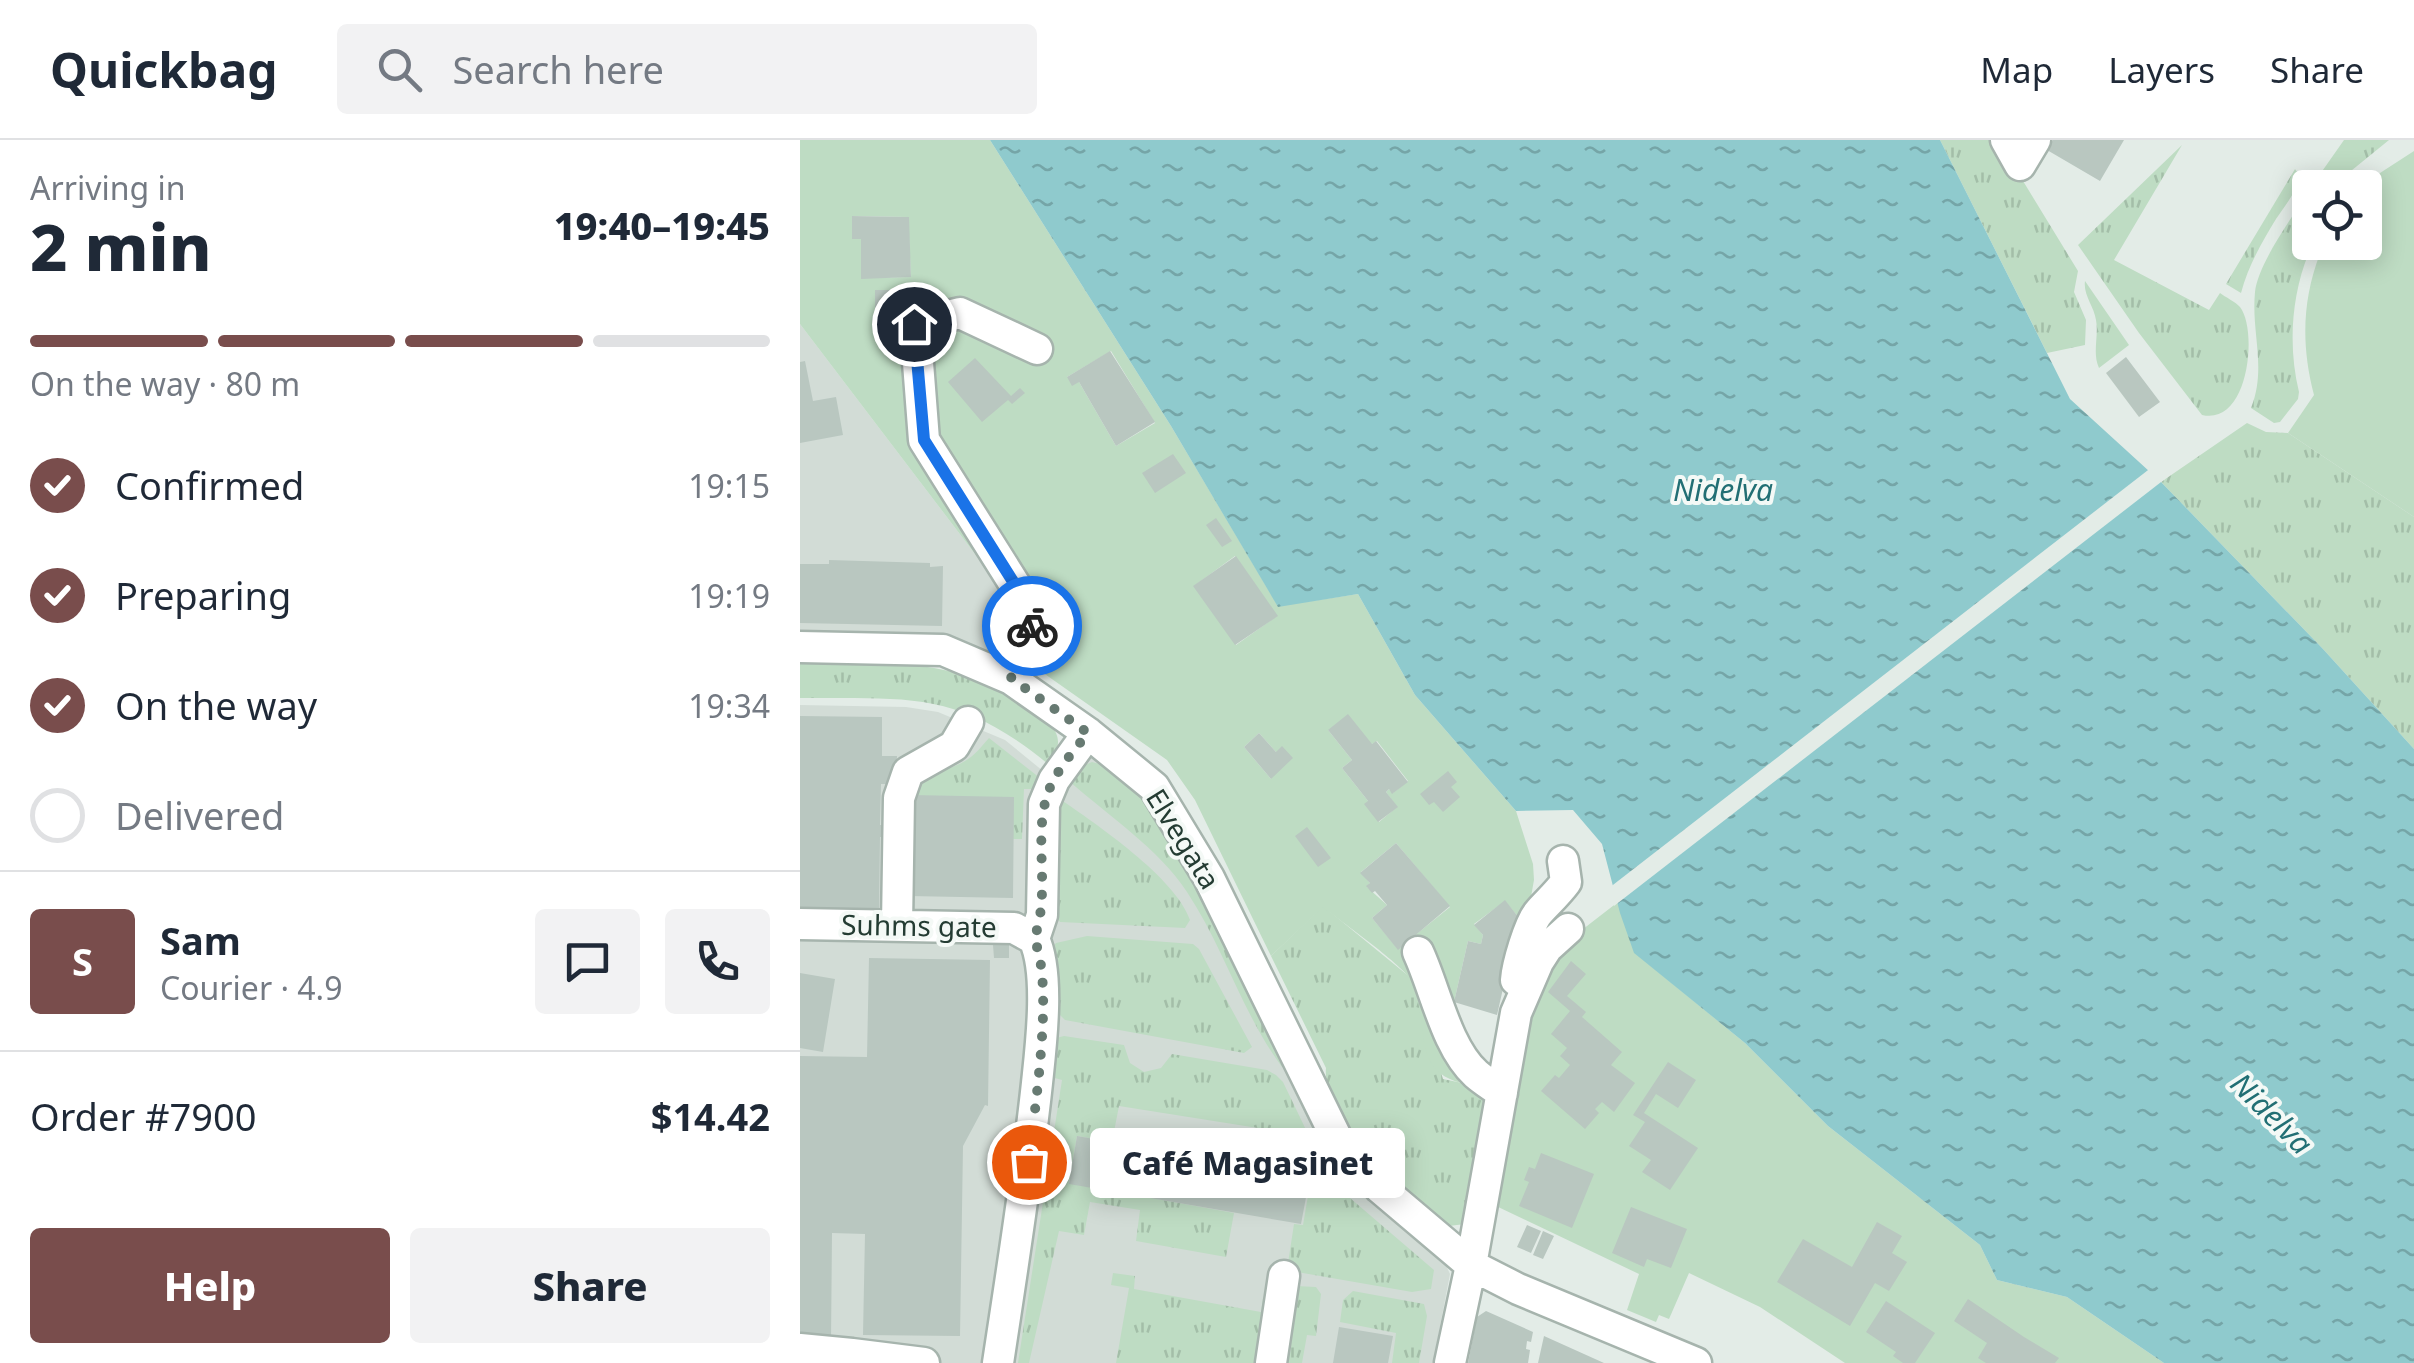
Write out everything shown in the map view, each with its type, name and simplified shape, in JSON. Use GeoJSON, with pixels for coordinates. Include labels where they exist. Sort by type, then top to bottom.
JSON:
{"type":"FeatureCollection","features":[{"type":"Feature","properties":{"kind":"street"},"geometry":{"type":"LineString","coordinates":[[1011,678],[1026,651],[1034,615],[924,440],[914,324],[960,313],[1037,349]]}},
{"type":"Feature","properties":{"kind":"street","name":"Elvegata"},"geometry":{"type":"LineString","coordinates":[[800,647],[943,650],[1011,678],[1088,733],[1154,787],[1164,802],[1210,878],[1338,1142],[1380,1188],[1472,1264],[1518,1289],[1696,1363]]}},
{"type":"Feature","properties":{"kind":"street"},"geometry":{"type":"LineString","coordinates":[[897,926],[899,798],[908,772],[954,746],[968,722]]}},
{"type":"Feature","properties":{"kind":"street"},"geometry":{"type":"LineString","coordinates":[[998,1363],[1029,1162],[1043,1024],[1040,951],[1034,939],[1042,915],[1044,804],[1054,780],[1088,733]]}},
{"type":"Feature","properties":{"kind":"street"},"geometry":{"type":"LineString","coordinates":[[1450,1363],[1472,1264],[1516,1013],[1516,970],[1536,914],[1566,882],[1563,860]]}},
{"type":"Feature","properties":{"kind":"street","name":"Suhms gate"},"geometry":{"type":"LineString","coordinates":[[800,924],[1014,928],[1034,939]]}},
{"type":"Feature","properties":{"kind":"street"},"geometry":{"type":"LineString","coordinates":[[1516,1013],[1538,962],[1568,929]]}},
{"type":"Feature","properties":{"kind":"street"},"geometry":{"type":"LineString","coordinates":[[1418,952],[1446,1026],[1473,1072],[1502,1092]]}},
{"type":"Feature","properties":{"kind":"street"},"geometry":{"type":"LineString","coordinates":[[1271,1363],[1284,1276]]}},
{"type":"Feature","properties":{"kind":"street"},"geometry":{"type":"LineString","coordinates":[[800,1348],[852,1358],[924,1363]]}},
{"type":"Feature","properties":{"kind":"shaded area"},"geometry":{"type":"Polygon","coordinates":[[[800,324],[1029,625],[1007,662],[956,638],[800,635],[800,324]]]}},
{"type":"Feature","properties":{"kind":"shaded area"},"geometry":{"type":"Polygon","coordinates":[[[800,705],[906,707],[938,712],[1005,740],[1054,780],[1080,744],[1124,776],[1273,1034],[1442,1257],[1450,1274],[1433,1363],[1010,1363],[1052,948],[800,913],[800,705]]]}},
{"type":"Feature","properties":{"kind":"shaded area"},"geometry":{"type":"Polygon","coordinates":[[[800,933],[1014,940],[1030,956],[1029,1053],[984,1363],[800,1363],[800,933]]]}},
{"type":"Feature","properties":{"kind":"green space"},"geometry":{"type":"Polygon","coordinates":[[[800,140],[990,140],[1171,426],[1278,606],[1358,594],[1415,695],[1516,811],[1533,864],[1527,919],[1519,918],[1505,901],[1474,924],[1483,935],[1481,944],[1468,941],[1454,1002],[1438,1012],[1467,1076],[1462,1083],[1446,1077],[1428,1056],[1417,997],[1407,975],[1323,907],[1271,956],[1195,800],[1167,760],[1032,665],[1029,625],[800,324],[800,140]],[[853,216],[852,239],[861,239],[861,278],[911,277],[908,217],[853,216]],[[1111,351],[1067,377],[1079,382],[1116,446],[1155,423],[1111,351]],[[1235,556],[1194,586],[1236,645],[1277,616],[1235,556]],[[1328,730],[1352,760],[1342,768],[1379,822],[1397,807],[1386,792],[1389,789],[1393,793],[1408,781],[1377,741],[1372,744],[1328,730]],[[1259,733],[1244,747],[1271,779],[1276,752],[1259,733]],[[1396,843],[1361,872],[1370,883],[1367,887],[1387,905],[1372,918],[1398,949],[1450,907],[1396,843]]]}},
{"type":"Feature","properties":{"kind":"green space"},"geometry":{"type":"Polygon","coordinates":[[[1940,140],[1998,140],[2078,271],[2074,292],[2086,320],[2085,345],[2047,353],[1940,140]]]}},
{"type":"Feature","properties":{"kind":"green space"},"geometry":{"type":"Polygon","coordinates":[[[2344,140],[2389,140],[2352,170],[2323,170],[2344,140]]]}},
{"type":"Feature","properties":{"kind":"green space"},"geometry":{"type":"Polygon","coordinates":[[[2182,145],[2114,260],[2209,310],[2220,293],[2240,307],[2248,335],[2245,374],[2230,406],[2218,414],[2202,415],[2078,245],[2182,145]]]}},
{"type":"Feature","properties":{"kind":"green space"},"geometry":{"type":"Polygon","coordinates":[[[2414,151],[2414,517],[2288,433],[2314,395],[2305,322],[2318,260],[2382,260],[2382,172],[2414,151]]]}},
{"type":"Feature","properties":{"kind":"green space"},"geometry":{"type":"Polygon","coordinates":[[[2292,174],[2292,195],[2261,245],[2241,293],[2226,284],[2292,174]]]}},
{"type":"Feature","properties":{"kind":"green space"},"geometry":{"type":"Polygon","coordinates":[[[2292,218],[2292,260],[2306,260],[2294,316],[2293,354],[2299,392],[2280,422],[2274,423],[2251,408],[2258,379],[2255,292],[2270,254],[2292,218]]]}},
{"type":"Feature","properties":{"kind":"green space"},"geometry":{"type":"Polygon","coordinates":[[[2085,281],[2129,345],[2099,368],[2096,320],[2085,281]]]}},
{"type":"Feature","properties":{"kind":"green space"},"geometry":{"type":"Polygon","coordinates":[[[2247,423],[2266,432],[2288,433],[2414,517],[2414,749],[2161,482],[2247,423]]]}},
{"type":"Feature","properties":{"kind":"green space"},"geometry":{"type":"Polygon","coordinates":[[[800,663],[898,664],[969,677],[1046,721],[1056,733],[1057,747],[1048,764],[987,723],[931,704],[872,698],[800,698],[800,663]]]}},
{"type":"Feature","properties":{"kind":"green space"},"geometry":{"type":"Polygon","coordinates":[[[989,738],[1040,778],[1037,789],[1024,789],[1022,839],[1013,839],[915,796],[923,781],[965,761],[989,738]]]}},
{"type":"Feature","properties":{"kind":"green space"},"geometry":{"type":"Polygon","coordinates":[[[1092,762],[1116,771],[1137,788],[1173,837],[1287,1066],[1282,1067],[1268,1046],[1212,935],[1176,876],[1148,847],[1070,782],[1080,767],[1092,762]]]}},
{"type":"Feature","properties":{"kind":"green space"},"geometry":{"type":"Polygon","coordinates":[[[1060,799],[1133,853],[1169,887],[1190,920],[1185,928],[1060,922],[1053,911],[1054,804],[1060,799]]]}},
{"type":"Feature","properties":{"kind":"green space"},"geometry":{"type":"Polygon","coordinates":[[[1618,902],[1635,953],[1745,1043],[1828,1126],[1980,1245],[1997,1280],[2067,1297],[2164,1363],[1845,1363],[1760,1307],[1689,1273],[1669,1319],[1659,1315],[1656,1322],[1627,1310],[1639,1274],[1494,1205],[1531,1004],[1556,950],[1618,902]]]}},
{"type":"Feature","properties":{"kind":"green space"},"geometry":{"type":"Polygon","coordinates":[[[1323,906],[1411,978],[1443,1079],[1462,1083],[1492,1098],[1465,1224],[1449,1226],[1392,1178],[1352,1133],[1328,1088],[1326,1068],[1271,956],[1323,906]]]}},
{"type":"Feature","properties":{"kind":"green space"},"geometry":{"type":"Polygon","coordinates":[[[1087,936],[1193,944],[1252,1047],[1244,1053],[1065,1020],[1052,1007],[1052,948],[1056,943],[1087,936]]]}},
{"type":"Feature","properties":{"kind":"green space"},"geometry":{"type":"Polygon","coordinates":[[[1056,1038],[1124,1045],[1130,1063],[1144,1072],[1161,1068],[1172,1054],[1267,1070],[1283,1082],[1309,1136],[1119,1106],[1112,1142],[1077,1136],[1069,1183],[1234,1213],[1226,1257],[1136,1241],[1140,1210],[1090,1202],[1084,1235],[1059,1231],[1029,1363],[1018,1363],[1062,1080],[1051,1077],[1056,1038]]]}},
{"type":"Feature","properties":{"kind":"green space"},"geometry":{"type":"Polygon","coordinates":[[[1307,1161],[1320,1162],[1343,1192],[1434,1270],[1431,1289],[1412,1292],[1297,1272],[1288,1263],[1294,1224],[1303,1225],[1311,1178],[1307,1161]]]}},
{"type":"Feature","properties":{"kind":"green space"},"geometry":{"type":"Polygon","coordinates":[[[1113,1273],[1135,1276],[1134,1289],[1261,1312],[1263,1298],[1272,1300],[1261,1363],[1116,1363],[1129,1288],[1111,1285],[1113,1273]]]}},
{"type":"Feature","properties":{"kind":"green space"},"geometry":{"type":"Polygon","coordinates":[[[1296,1286],[1316,1287],[1321,1294],[1316,1336],[1307,1335],[1302,1363],[1276,1363],[1296,1286]]]}},
{"type":"Feature","properties":{"kind":"green space"},"geometry":{"type":"Polygon","coordinates":[[[1353,1291],[1424,1304],[1427,1316],[1419,1363],[1392,1363],[1396,1333],[1340,1322],[1343,1300],[1353,1291]]]}},
{"type":"Feature","properties":{"kind":"water","name":"Nidelva"},"geometry":{"type":"Polygon","coordinates":[[[990,140],[1940,140],[2070,399],[2161,482],[2414,749],[2414,1363],[2164,1363],[2067,1297],[1997,1280],[1980,1245],[1828,1126],[1745,1043],[1634,953],[1602,844],[1573,810],[1516,811],[1415,695],[1358,594],[1278,607],[1171,426],[990,140]]]}},
{"type":"Feature","properties":{"kind":"pier"},"geometry":{"type":"Polygon","coordinates":[[[2152,467],[2165,479],[1614,906],[1609,888],[2152,467]]]}},
{"type":"Feature","properties":{"kind":"building"},"geometry":{"type":"Polygon","coordinates":[[[2053,140],[2124,140],[2100,181],[2047,150],[2053,140]]]}},
{"type":"Feature","properties":{"kind":"building"},"geometry":{"type":"Polygon","coordinates":[[[852,216],[909,217],[911,277],[861,279],[861,239],[852,239],[852,216]]]}},
{"type":"Feature","properties":{"kind":"building"},"geometry":{"type":"Polygon","coordinates":[[[875,290],[907,290],[907,310],[875,310],[875,290]]]}},
{"type":"Feature","properties":{"kind":"building"},"geometry":{"type":"Polygon","coordinates":[[[1110,351],[1155,422],[1116,446],[1079,382],[1072,386],[1067,377],[1110,351]]]}},
{"type":"Feature","properties":{"kind":"building"},"geometry":{"type":"Polygon","coordinates":[[[2126,357],[2160,402],[2139,417],[2106,373],[2126,357]]]}},
{"type":"Feature","properties":{"kind":"building"},"geometry":{"type":"Polygon","coordinates":[[[975,358],[1011,396],[1020,388],[1025,393],[1012,404],[1008,400],[982,422],[948,382],[975,358]]]}},
{"type":"Feature","properties":{"kind":"building"},"geometry":{"type":"Polygon","coordinates":[[[805,361],[813,401],[836,397],[843,435],[800,443],[800,362],[805,361]]]}},
{"type":"Feature","properties":{"kind":"building"},"geometry":{"type":"Polygon","coordinates":[[[1173,454],[1186,473],[1155,493],[1142,473],[1173,454]]]}},
{"type":"Feature","properties":{"kind":"building"},"geometry":{"type":"Polygon","coordinates":[[[1216,518],[1232,541],[1222,547],[1206,525],[1216,518]]]}},
{"type":"Feature","properties":{"kind":"building"},"geometry":{"type":"Polygon","coordinates":[[[1236,556],[1278,616],[1235,645],[1193,586],[1236,556]]]}},
{"type":"Feature","properties":{"kind":"building"},"geometry":{"type":"Polygon","coordinates":[[[829,560],[943,566],[942,626],[800,623],[800,564],[829,564],[829,560]]]}},
{"type":"Feature","properties":{"kind":"building"},"geometry":{"type":"Polygon","coordinates":[[[1348,714],[1372,744],[1376,741],[1408,782],[1392,794],[1389,789],[1386,792],[1398,807],[1378,822],[1364,804],[1368,801],[1342,768],[1352,760],[1328,730],[1348,714]]]}},
{"type":"Feature","properties":{"kind":"building"},"geometry":{"type":"Polygon","coordinates":[[[800,716],[882,717],[882,756],[897,756],[896,784],[881,784],[880,825],[886,825],[886,837],[880,837],[879,913],[800,912],[800,716]]]}},
{"type":"Feature","properties":{"kind":"building"},"geometry":{"type":"Polygon","coordinates":[[[1259,733],[1276,752],[1282,746],[1293,758],[1271,779],[1244,747],[1259,733]]]}},
{"type":"Feature","properties":{"kind":"building"},"geometry":{"type":"Polygon","coordinates":[[[1448,771],[1457,782],[1451,787],[1460,797],[1443,812],[1434,802],[1429,805],[1420,794],[1448,771]]]}},
{"type":"Feature","properties":{"kind":"building"},"geometry":{"type":"Polygon","coordinates":[[[911,795],[1014,797],[1013,898],[909,896],[911,795]]]}},
{"type":"Feature","properties":{"kind":"building"},"geometry":{"type":"Polygon","coordinates":[[[1307,827],[1331,858],[1318,867],[1295,836],[1307,827]]]}},
{"type":"Feature","properties":{"kind":"building"},"geometry":{"type":"Polygon","coordinates":[[[1396,843],[1450,906],[1398,950],[1372,918],[1387,905],[1366,886],[1370,883],[1360,873],[1396,843]]]}},
{"type":"Feature","properties":{"kind":"building"},"geometry":{"type":"Polygon","coordinates":[[[1505,900],[1519,918],[1497,1015],[1454,1002],[1468,941],[1481,944],[1483,935],[1474,925],[1505,900]]]}},
{"type":"Feature","properties":{"kind":"building"},"geometry":{"type":"Polygon","coordinates":[[[993,945],[1009,945],[1009,958],[994,958],[993,945]]]}},
{"type":"Feature","properties":{"kind":"building"},"geometry":{"type":"Polygon","coordinates":[[[869,958],[990,960],[988,1106],[985,1105],[963,1146],[960,1336],[863,1335],[865,1234],[832,1233],[831,1342],[800,1341],[800,1056],[867,1057],[869,958]]]}},
{"type":"Feature","properties":{"kind":"building"},"geometry":{"type":"Polygon","coordinates":[[[1571,961],[1586,974],[1567,996],[1586,1012],[1582,1017],[1622,1052],[1611,1065],[1635,1083],[1614,1112],[1602,1102],[1595,1109],[1599,1113],[1585,1129],[1541,1091],[1570,1065],[1560,1056],[1567,1048],[1551,1034],[1570,1011],[1548,992],[1571,961]]]}},
{"type":"Feature","properties":{"kind":"building"},"geometry":{"type":"Polygon","coordinates":[[[800,973],[835,979],[823,1052],[800,1048],[800,973]]]}},
{"type":"Feature","properties":{"kind":"building"},"geometry":{"type":"Polygon","coordinates":[[[1668,1062],[1696,1080],[1678,1108],[1656,1094],[1644,1113],[1698,1148],[1670,1190],[1642,1172],[1651,1160],[1629,1146],[1645,1122],[1633,1115],[1668,1062]]]}},
{"type":"Feature","properties":{"kind":"building"},"geometry":{"type":"Polygon","coordinates":[[[1077,1136],[1310,1176],[1301,1224],[1069,1184],[1077,1136]]]}},
{"type":"Feature","properties":{"kind":"building"},"geometry":{"type":"Polygon","coordinates":[[[1541,1153],[1594,1174],[1572,1228],[1519,1206],[1529,1182],[1524,1180],[1529,1167],[1535,1169],[1541,1153]]]}},
{"type":"Feature","properties":{"kind":"building"},"geometry":{"type":"Polygon","coordinates":[[[1631,1207],[1687,1229],[1671,1268],[1647,1259],[1644,1267],[1612,1253],[1631,1207]]]}},
{"type":"Feature","properties":{"kind":"building"},"geometry":{"type":"Polygon","coordinates":[[[1877,1222],[1902,1236],[1892,1253],[1907,1262],[1889,1291],[1875,1283],[1850,1326],[1777,1282],[1803,1239],[1852,1267],[1877,1222]]]}},
{"type":"Feature","properties":{"kind":"building"},"geometry":{"type":"Polygon","coordinates":[[[1527,1225],[1541,1231],[1531,1253],[1517,1247],[1527,1225]]]}},
{"type":"Feature","properties":{"kind":"building"},"geometry":{"type":"Polygon","coordinates":[[[1543,1231],[1554,1236],[1543,1259],[1533,1255],[1543,1231]]]}},
{"type":"Feature","properties":{"kind":"building"},"geometry":{"type":"Polygon","coordinates":[[[1968,1299],[2059,1358],[2055,1363],[1986,1363],[1978,1358],[1987,1343],[1954,1321],[1968,1299]]]}},
{"type":"Feature","properties":{"kind":"building"},"geometry":{"type":"Polygon","coordinates":[[[1886,1301],[1935,1333],[1915,1363],[1903,1363],[1893,1356],[1896,1352],[1866,1332],[1886,1301]]]}},
{"type":"Feature","properties":{"kind":"building"},"geometry":{"type":"Polygon","coordinates":[[[1486,1311],[1533,1332],[1531,1342],[1527,1341],[1528,1363],[1468,1363],[1477,1317],[1486,1311]]]}},
{"type":"Feature","properties":{"kind":"building"},"geometry":{"type":"Polygon","coordinates":[[[1339,1327],[1393,1336],[1388,1363],[1333,1363],[1339,1327]]]}},
{"type":"Feature","properties":{"kind":"building"},"geometry":{"type":"Polygon","coordinates":[[[1544,1336],[1604,1363],[1538,1363],[1544,1336]]]}},
{"type":"Feature","properties":{"kind":"way so far"},"geometry":{"type":"LineString","coordinates":[[1029,1162],[1043,1024],[1040,951],[1034,939],[1042,915],[1044,804],[1054,780],[1088,733],[1011,678],[1026,651],[1032,626]]}},
{"type":"Feature","properties":{"kind":"place","name":"Café Magasinet"},"geometry":{"type":"Point","coordinates":[1029,1162]}},
{"type":"Feature","properties":{"kind":"route"},"geometry":{"type":"LineString","coordinates":[[914,324],[924,440],[1034,615],[1032,626]]}}]}
